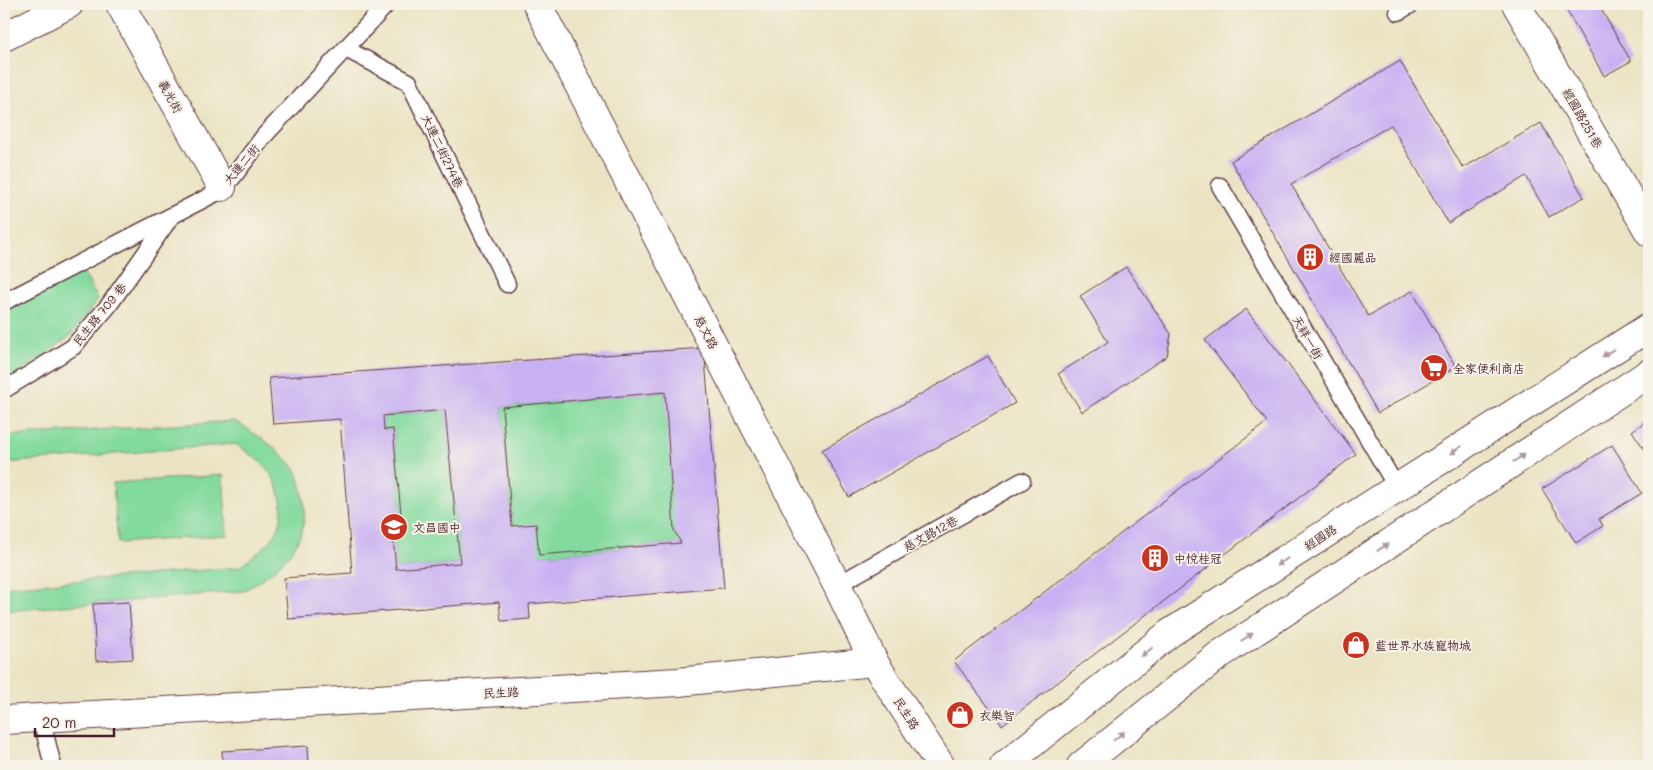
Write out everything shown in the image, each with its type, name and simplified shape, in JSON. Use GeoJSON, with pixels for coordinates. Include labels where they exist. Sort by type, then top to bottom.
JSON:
{"type":"FeatureCollection","features":[{"type":"Feature","properties":{"kind":"street"},"geometry":{"type":"LineString","coordinates":[[4,37],[69,4]]}},
{"type":"Feature","properties":{"kind":"street","name":"義光街"},"geometry":{"type":"LineString","coordinates":[[120,4],[222,187]]}},
{"type":"Feature","properties":{"kind":"street","name":"慈文路"},"geometry":{"type":"LineString","coordinates":[[537,4],[837,585],[874,662]]}},
{"type":"Feature","properties":{"kind":"street","name":"經國路251巷"},"geometry":{"type":"LineString","coordinates":[[1516,4],[1649,232]]}},
{"type":"Feature","properties":{"kind":"street","name":"經國路"},"geometry":{"type":"LineString","coordinates":[[1004,766],[1170,633],[1649,327]]}},
{"type":"Feature","properties":{"kind":"street"},"geometry":{"type":"LineString","coordinates":[[1081,766],[1219,655],[1649,373]]}},
{"type":"Feature","properties":{"kind":"street","name":"民生路"},"geometry":{"type":"LineString","coordinates":[[4,720],[678,682],[874,662],[941,766]]}},
{"type":"Feature","properties":{"kind":"lane","name":"大連二街"},"geometry":{"type":"LineString","coordinates":[[4,302],[214,194],[233,177],[264,136],[387,4]]}},
{"type":"Feature","properties":{"kind":"lane","name":"大連二街274巷"},"geometry":{"type":"LineString","coordinates":[[346,49],[409,82],[507,284]]}},
{"type":"Feature","properties":{"kind":"lane","name":"天祥一街"},"geometry":{"type":"LineString","coordinates":[[1220,186],[1396,488]]}},
{"type":"Feature","properties":{"kind":"lane","name":"民生路 709 巷"},"geometry":{"type":"LineString","coordinates":[[4,390],[73,347],[109,305],[173,214]]}},
{"type":"Feature","properties":{"kind":"lane","name":"慈文路12巷"},"geometry":{"type":"LineString","coordinates":[[837,585],[1022,481]]}},
{"type":"Feature","properties":{"kind":"lane"},"geometry":{"type":"LineString","coordinates":[[41,718],[53,766]]}},
{"type":"Feature","properties":{"kind":"green space"},"geometry":{"type":"Polygon","coordinates":[[[81,268],[98,299],[69,337],[4,384],[4,312],[81,268]]]}},
{"type":"Feature","properties":{"kind":"green space"},"geometry":{"type":"Polygon","coordinates":[[[665,392],[681,543],[539,555],[512,526],[502,407],[665,392]]]}},
{"type":"Feature","properties":{"kind":"green space"},"geometry":{"type":"Polygon","coordinates":[[[445,410],[460,563],[396,569],[393,536],[403,535],[393,429],[384,430],[383,416],[445,410]]]}},
{"type":"Feature","properties":{"kind":"green space"},"geometry":{"type":"Polygon","coordinates":[[[235,421],[267,442],[289,461],[298,474],[302,491],[305,508],[299,538],[292,551],[270,573],[243,591],[4,611],[4,587],[240,567],[274,536],[280,522],[282,504],[273,477],[258,460],[236,444],[4,463],[4,436],[235,421]]]}},
{"type":"Feature","properties":{"kind":"green space"},"geometry":{"type":"Polygon","coordinates":[[[223,475],[227,535],[118,543],[113,483],[223,475]]]}},
{"type":"Feature","properties":{"kind":"building"},"geometry":{"type":"Polygon","coordinates":[[[1563,4],[1598,4],[1631,61],[1604,76],[1563,4]]]}},
{"type":"Feature","properties":{"kind":"building","name":"經國麗品"},"geometry":{"type":"Polygon","coordinates":[[[1400,61],[1463,168],[1541,123],[1584,197],[1549,217],[1526,176],[1448,223],[1391,125],[1291,184],[1368,316],[1412,291],[1456,367],[1378,413],[1231,161],[1400,61]]]}},
{"type":"Feature","properties":{"kind":"building"},"geometry":{"type":"Polygon","coordinates":[[[1126,267],[1171,334],[1167,356],[1082,412],[1058,374],[1108,342],[1080,296],[1126,267]]]}},
{"type":"Feature","properties":{"kind":"building","name":"中悅桂冠"},"geometry":{"type":"Polygon","coordinates":[[[1246,309],[1356,454],[1002,725],[954,661],[1267,422],[1205,340],[1246,309]]]}},
{"type":"Feature","properties":{"kind":"building"},"geometry":{"type":"Polygon","coordinates":[[[704,348],[724,588],[529,604],[530,619],[501,621],[499,602],[288,619],[284,578],[352,573],[340,419],[273,424],[269,378],[704,348]],[[665,392],[502,407],[512,526],[536,524],[539,555],[681,543],[674,530],[665,392]],[[445,410],[383,416],[384,430],[393,429],[403,535],[393,536],[396,569],[460,563],[445,410]]]}},
{"type":"Feature","properties":{"kind":"building"},"geometry":{"type":"Polygon","coordinates":[[[988,356],[1015,403],[849,497],[822,450],[988,356]]]}},
{"type":"Feature","properties":{"kind":"building"},"geometry":{"type":"Polygon","coordinates":[[[1649,419],[1649,456],[1632,431],[1649,419]]]}},
{"type":"Feature","properties":{"kind":"building"},"geometry":{"type":"Polygon","coordinates":[[[1612,445],[1642,493],[1599,519],[1603,526],[1576,543],[1542,489],[1612,445]]]}},
{"type":"Feature","properties":{"kind":"building"},"geometry":{"type":"Polygon","coordinates":[[[129,602],[133,659],[96,661],[93,604],[129,602]]]}},
{"type":"Feature","properties":{"kind":"building"},"geometry":{"type":"Polygon","coordinates":[[[308,746],[309,766],[223,766],[222,751],[308,746]]]}},
{"type":"Feature","properties":{"kind":"place","name":"經國麗品"},"geometry":{"type":"Point","coordinates":[1310,257]}},
{"type":"Feature","properties":{"kind":"place","name":"全家便利商店"},"geometry":{"type":"Point","coordinates":[1434,368]}},
{"type":"Feature","properties":{"kind":"place","name":"文昌國中"},"geometry":{"type":"Point","coordinates":[394,527]}},
{"type":"Feature","properties":{"kind":"place","name":"中悅桂冠"},"geometry":{"type":"Point","coordinates":[1155,558]}},
{"type":"Feature","properties":{"kind":"place","name":"藍世界水族寵物城"},"geometry":{"type":"Point","coordinates":[1356,645]}},
{"type":"Feature","properties":{"kind":"place","name":"衣樂智"},"geometry":{"type":"Point","coordinates":[960,715]}}]}
